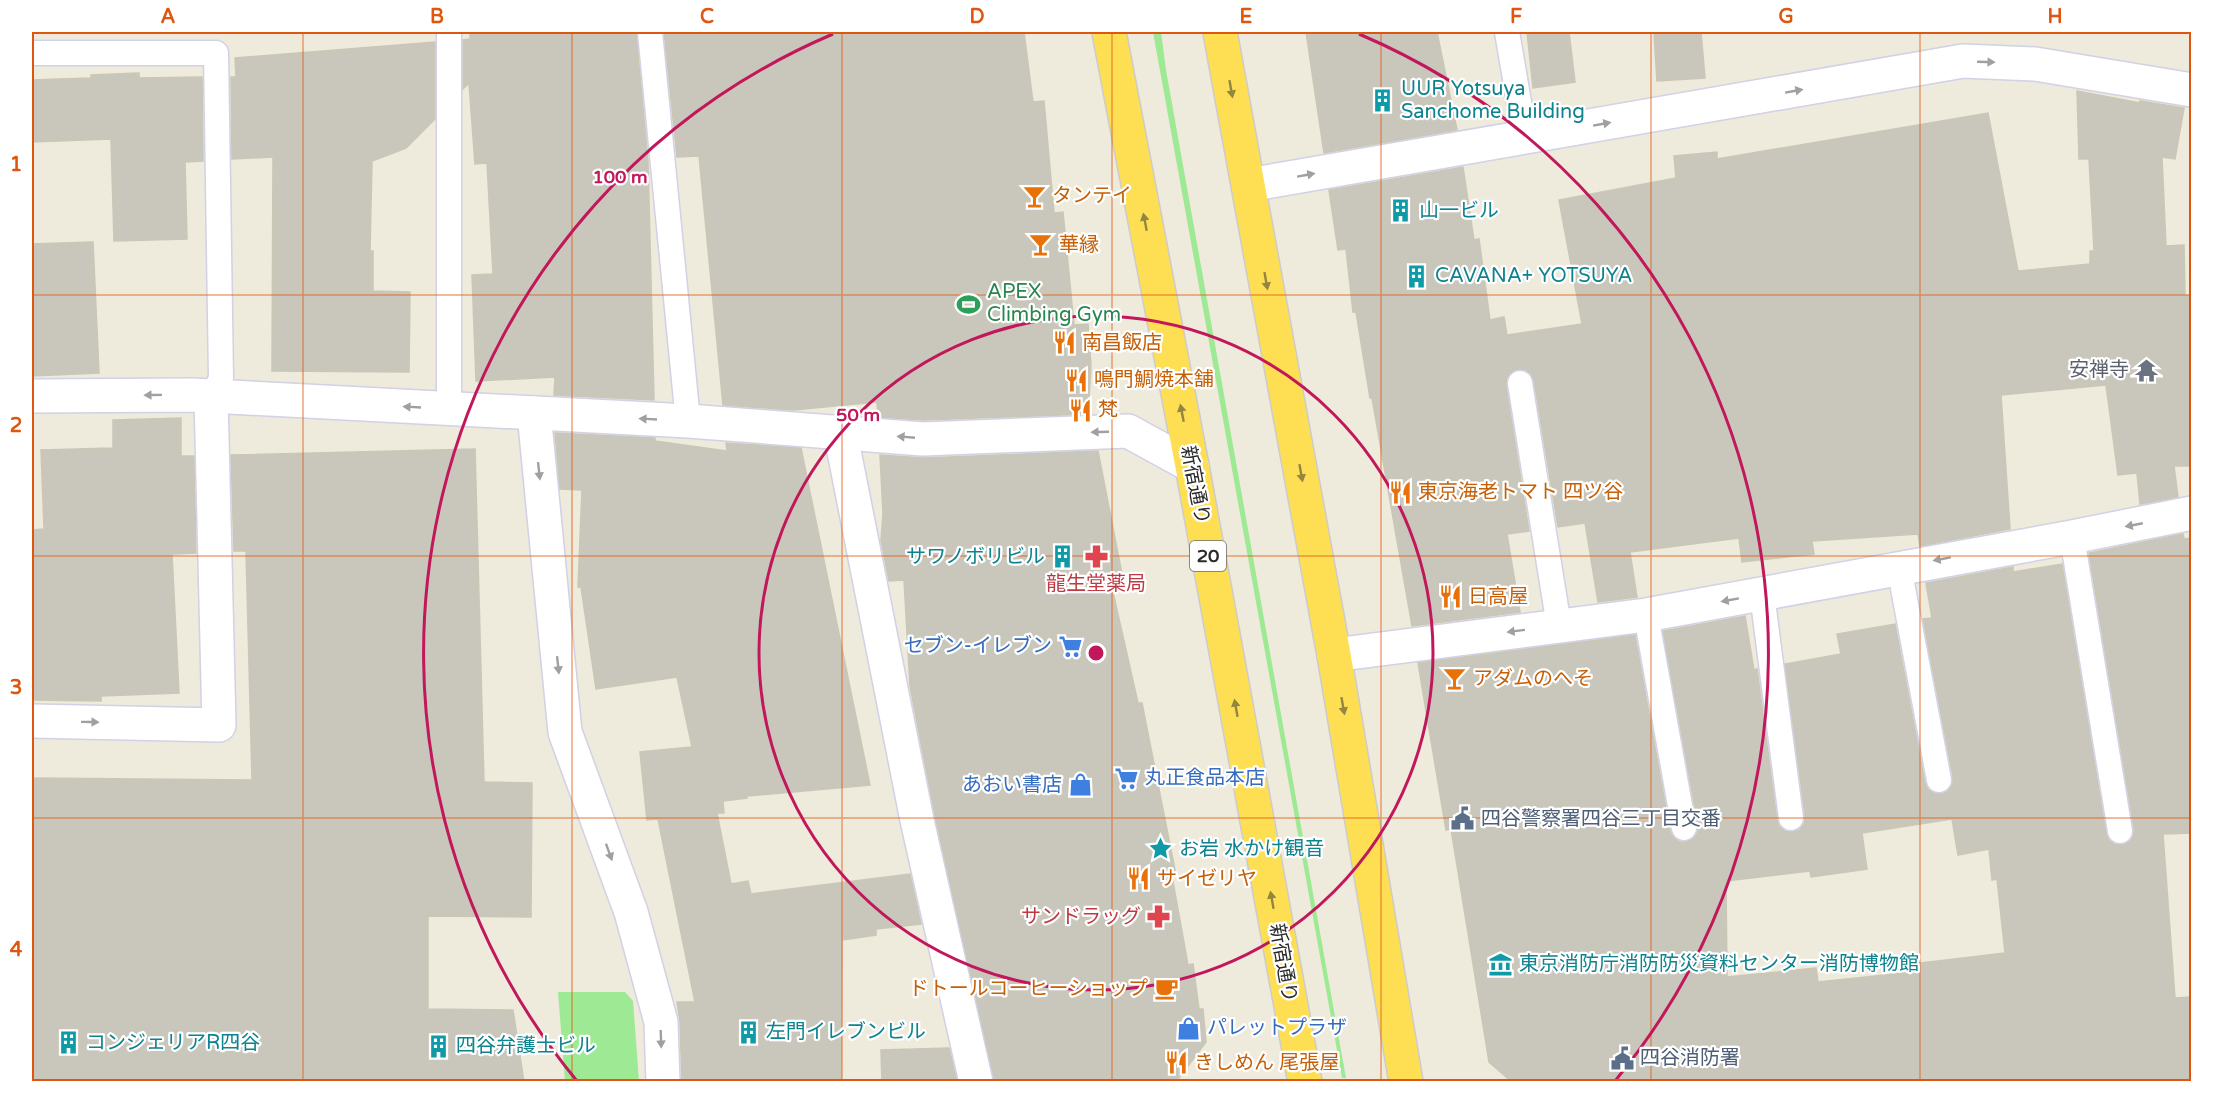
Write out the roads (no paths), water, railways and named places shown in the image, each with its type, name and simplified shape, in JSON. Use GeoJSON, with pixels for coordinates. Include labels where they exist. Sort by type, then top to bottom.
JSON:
{"type":"FeatureCollection","features":[{"type":"Feature","properties":{"kind":"highway","name":"新宿通り"},"geometry":{"type":"LineString","coordinates":[[1109,32],[1192,466],[1305,1082]]}},
{"type":"Feature","properties":{"kind":"highway"},"geometry":{"type":"LineString","coordinates":[[1220,32],[1334,655],[1406,1082]]}},
{"type":"Feature","properties":{"kind":"street"},"geometry":{"type":"LineString","coordinates":[[1249,185],[1963,62],[2035,64],[2192,90]]}},
{"type":"Feature","properties":{"kind":"street"},"geometry":{"type":"LineString","coordinates":[[32,396],[192,395],[688,421],[923,439],[1128,431],[1192,466]]}},
{"type":"Feature","properties":{"kind":"street"},"geometry":{"type":"LineString","coordinates":[[32,721],[219,725],[211,397]]}},
{"type":"Feature","properties":{"kind":"street"},"geometry":{"type":"LineString","coordinates":[[534,412],[565,732],[632,912],[661,1022],[663,1082]]}},
{"type":"Feature","properties":{"kind":"street"},"geometry":{"type":"LineString","coordinates":[[840,431],[917,820],[976,1082]]}},
{"type":"Feature","properties":{"kind":"street"},"geometry":{"type":"LineString","coordinates":[[1334,655],[1646,615],[2192,513]]}},
{"type":"Feature","properties":{"kind":"lane"},"geometry":{"type":"LineString","coordinates":[[449,32],[450,409]]}},
{"type":"Feature","properties":{"kind":"lane"},"geometry":{"type":"LineString","coordinates":[[650,32],[688,421]]}},
{"type":"Feature","properties":{"kind":"lane"},"geometry":{"type":"LineString","coordinates":[[1507,32],[1525,137]]}},
{"type":"Feature","properties":{"kind":"lane"},"geometry":{"type":"LineString","coordinates":[[32,53],[216,53],[221,379],[211,397]]}},
{"type":"Feature","properties":{"kind":"lane"},"geometry":{"type":"LineString","coordinates":[[1520,383],[1560,626]]}},
{"type":"Feature","properties":{"kind":"lane"},"geometry":{"type":"LineString","coordinates":[[2072,537],[2120,831]]}},
{"type":"Feature","properties":{"kind":"lane"},"geometry":{"type":"LineString","coordinates":[[1899,567],[1940,780]]}},
{"type":"Feature","properties":{"kind":"lane"},"geometry":{"type":"LineString","coordinates":[[1762,594],[1791,818]]}},
{"type":"Feature","properties":{"kind":"lane"},"geometry":{"type":"LineString","coordinates":[[1646,615],[1684,828]]}},
{"type":"Feature","properties":{"kind":"place","name":"UUR Yotsuya Sanchome Building"},"geometry":{"type":"Point","coordinates":[1383,100]}},
{"type":"Feature","properties":{"kind":"place","name":"タンテイ"},"geometry":{"type":"Point","coordinates":[1034,196]}},
{"type":"Feature","properties":{"kind":"place","name":"山一ビル"},"geometry":{"type":"Point","coordinates":[1401,211]}},
{"type":"Feature","properties":{"kind":"place","name":"華縁"},"geometry":{"type":"Point","coordinates":[1041,245]}},
{"type":"Feature","properties":{"kind":"place","name":"CAVANA+ YOTSUYA"},"geometry":{"type":"Point","coordinates":[1417,276]}},
{"type":"Feature","properties":{"kind":"place","name":"APEX Climbing Gym"},"geometry":{"type":"Point","coordinates":[969,304]}},
{"type":"Feature","properties":{"kind":"place","name":"南昌飯店"},"geometry":{"type":"Point","coordinates":[1064,343]}},
{"type":"Feature","properties":{"kind":"place","name":"安禅寺"},"geometry":{"type":"Point","coordinates":[2147,370]}},
{"type":"Feature","properties":{"kind":"place","name":"鳴門鯛焼本舗"},"geometry":{"type":"Point","coordinates":[1076,380]}},
{"type":"Feature","properties":{"kind":"place","name":"梵"},"geometry":{"type":"Point","coordinates":[1080,410]}},
{"type":"Feature","properties":{"kind":"place","name":"東京海老トマト 四ツ谷"},"geometry":{"type":"Point","coordinates":[1400,492]}},
{"type":"Feature","properties":{"kind":"place","name":"サワノボリビル"},"geometry":{"type":"Point","coordinates":[1063,557]}},
{"type":"Feature","properties":{"kind":"place","name":"龍生堂薬局"},"geometry":{"type":"Point","coordinates":[1096,557]}},
{"type":"Feature","properties":{"kind":"place","name":"日高屋"},"geometry":{"type":"Point","coordinates":[1450,597]}},
{"type":"Feature","properties":{"kind":"place","name":"セブン-イレブン"},"geometry":{"type":"Point","coordinates":[1070,646]}},
{"type":"Feature","properties":{"kind":"place","name":"アダムのへそ"},"geometry":{"type":"Point","coordinates":[1455,679]}},
{"type":"Feature","properties":{"kind":"place","name":"丸正食品本店"},"geometry":{"type":"Point","coordinates":[1127,778]}},
{"type":"Feature","properties":{"kind":"place","name":"あおい書店"},"geometry":{"type":"Point","coordinates":[1080,785]}},
{"type":"Feature","properties":{"kind":"place","name":"四谷警察署四谷三丁目交番"},"geometry":{"type":"Point","coordinates":[1463,819]}},
{"type":"Feature","properties":{"kind":"place","name":"お岩 水かけ観音"},"geometry":{"type":"Point","coordinates":[1161,849]}},
{"type":"Feature","properties":{"kind":"place","name":"サイゼリヤ"},"geometry":{"type":"Point","coordinates":[1139,879]}},
{"type":"Feature","properties":{"kind":"place","name":"サンドラッグ"},"geometry":{"type":"Point","coordinates":[1159,917]}},
{"type":"Feature","properties":{"kind":"place","name":"東京消防庁消防防災資料センター消防博物館"},"geometry":{"type":"Point","coordinates":[1501,964]}},
{"type":"Feature","properties":{"kind":"place","name":"ドトールコーヒーショップ"},"geometry":{"type":"Point","coordinates":[1166,989]}},
{"type":"Feature","properties":{"kind":"place","name":"パレットプラザ"},"geometry":{"type":"Point","coordinates":[1189,1028]}},
{"type":"Feature","properties":{"kind":"place","name":"左門イレブンビル"},"geometry":{"type":"Point","coordinates":[748,1032]}},
{"type":"Feature","properties":{"kind":"place","name":"コンジェリアR四谷"},"geometry":{"type":"Point","coordinates":[68,1043]}},
{"type":"Feature","properties":{"kind":"place","name":"四谷弁護士ビル"},"geometry":{"type":"Point","coordinates":[438,1046]}},
{"type":"Feature","properties":{"kind":"place","name":"四谷消防署"},"geometry":{"type":"Point","coordinates":[1622,1058]}},
{"type":"Feature","properties":{"kind":"place","name":"きしめん 尾張屋"},"geometry":{"type":"Point","coordinates":[1176,1063]}}]}
